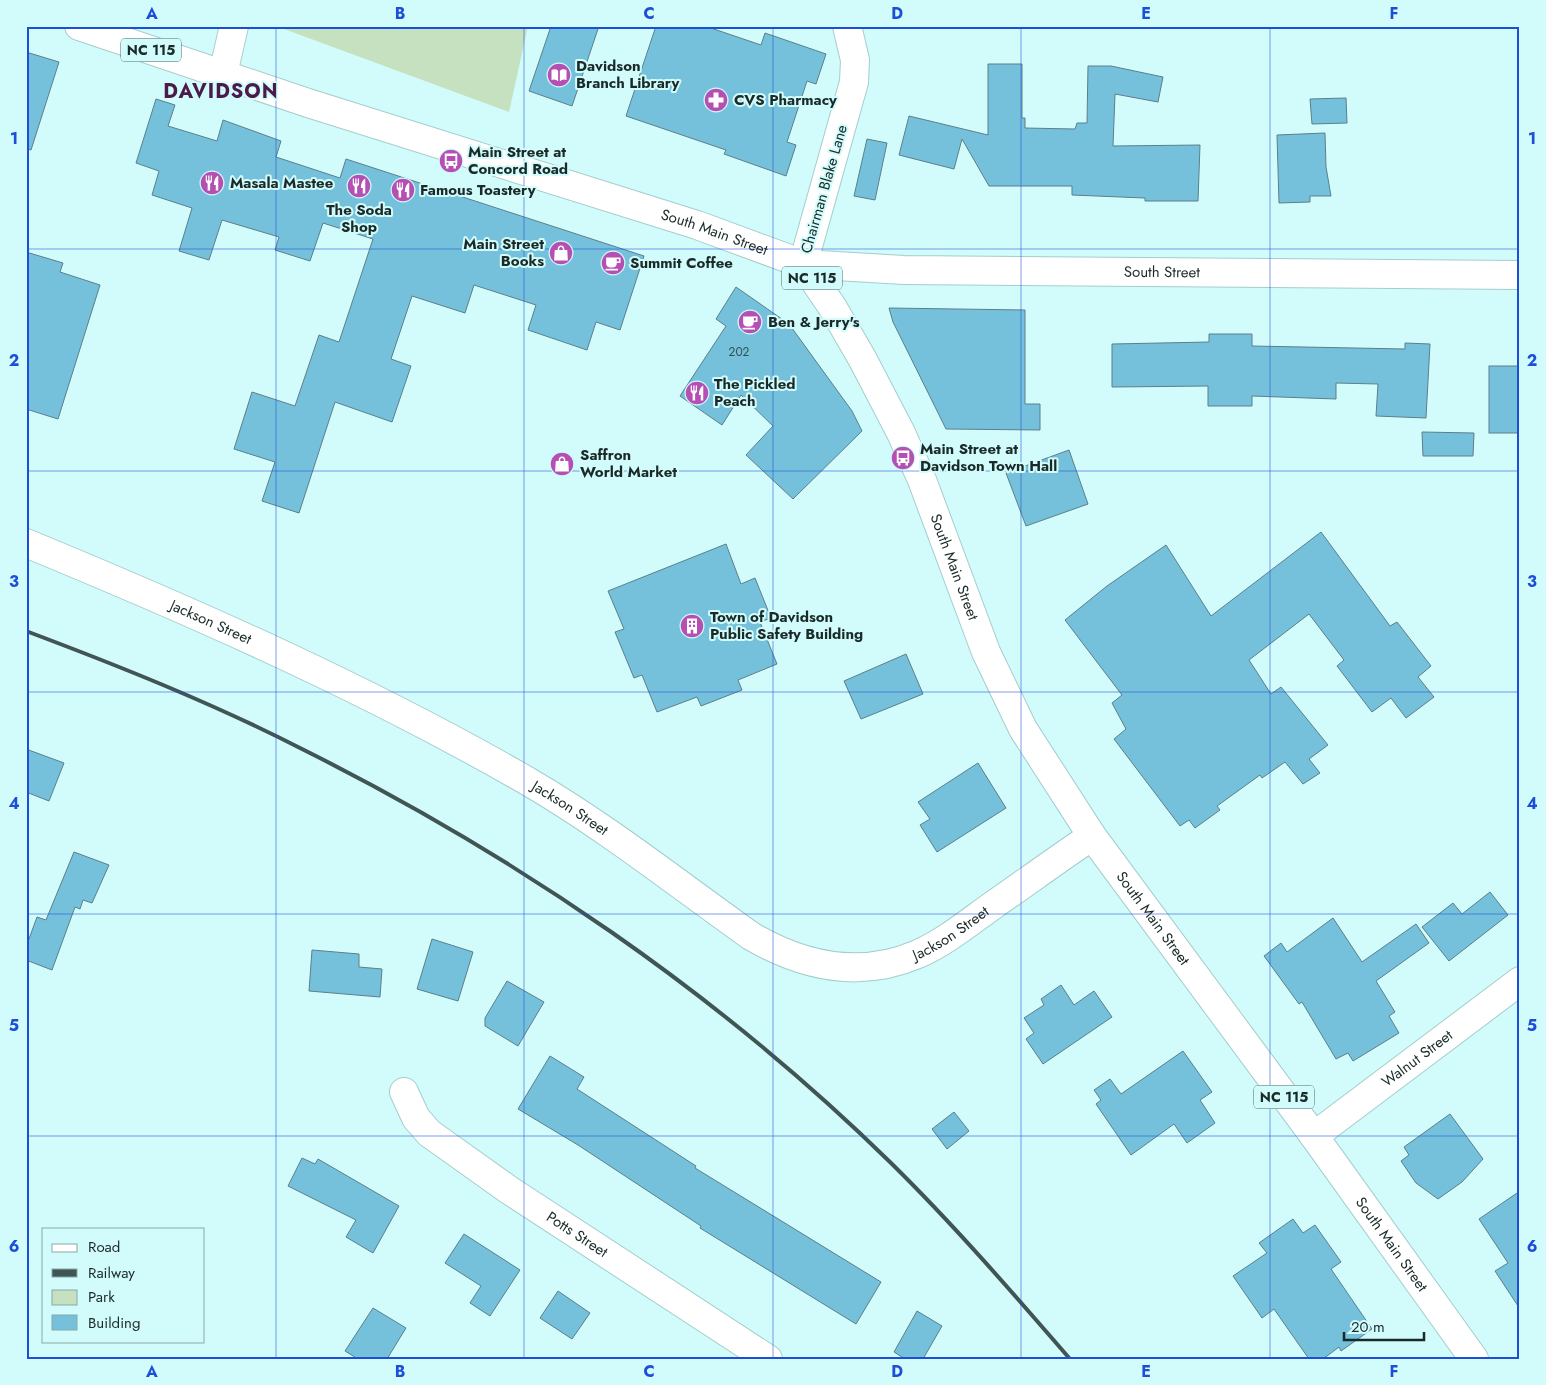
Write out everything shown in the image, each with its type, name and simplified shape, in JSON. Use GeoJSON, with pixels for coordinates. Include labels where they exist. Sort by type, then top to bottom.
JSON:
{"type":"FeatureCollection","features":[{"type":"Feature","properties":{"kind":"street","name":"NC 115"},"geometry":{"type":"LineString","coordinates":[[79,26],[223,74]]}},
{"type":"Feature","properties":{"kind":"street"},"geometry":{"type":"LineString","coordinates":[[223,74],[234,26]]}},
{"type":"Feature","properties":{"kind":"street","name":"Chairman Blake Lane"},"geometry":{"type":"LineString","coordinates":[[803,264],[854,82],[855,60],[847,26]]}},
{"type":"Feature","properties":{"kind":"street","name":"South Main Street"},"geometry":{"type":"LineString","coordinates":[[223,74],[697,225],[803,264],[863,360],[901,433],[922,480],[986,652],[1022,729],[1092,836],[1314,1136],[1474,1359]]}},
{"type":"Feature","properties":{"kind":"street","name":"South Street"},"geometry":{"type":"LineString","coordinates":[[803,264],[904,270],[1520,275]]}},
{"type":"Feature","properties":{"kind":"street","name":"Jackson Street"},"geometry":{"type":"LineString","coordinates":[[26,543],[170,603],[317,671],[521,778],[612,836],[751,936],[775,950],[803,961],[837,967],[861,968],[896,962],[919,953],[949,937],[1092,836]]}},
{"type":"Feature","properties":{"kind":"street","name":"Walnut Street"},"geometry":{"type":"LineString","coordinates":[[1314,1136],[1520,981]]}},
{"type":"Feature","properties":{"kind":"street","name":"Potts Street"},"geometry":{"type":"LineString","coordinates":[[404,1092],[416,1118],[429,1133],[509,1190],[768,1359]]}},
{"type":"Feature","properties":{"kind":"green space"},"geometry":{"type":"Polygon","coordinates":[[[276,26],[528,26],[509,112],[276,26]]]}},
{"type":"Feature","properties":{"kind":"building","name":"Davidson Branch Library"},"geometry":{"type":"Polygon","coordinates":[[[551,26],[599,26],[572,106],[529,91],[551,26]]]}},
{"type":"Feature","properties":{"kind":"building","name":"CVS Pharmacy"},"geometry":{"type":"Polygon","coordinates":[[[656,26],[705,26],[761,45],[765,33],[826,54],[816,84],[807,81],[787,142],[796,145],[786,176],[724,154],[726,150],[626,116],[656,26]]]}},
{"type":"Feature","properties":{"kind":"building"},"geometry":{"type":"Polygon","coordinates":[[[26,52],[59,62],[31,150],[26,149],[26,52]]]}},
{"type":"Feature","properties":{"kind":"building"},"geometry":{"type":"Polygon","coordinates":[[[988,64],[1022,64],[1022,118],[1025,118],[1025,128],[1075,129],[1077,123],[1087,123],[1088,66],[1111,66],[1163,77],[1158,102],[1115,94],[1113,146],[1200,145],[1198,201],[1145,201],[1145,198],[1072,195],[1072,186],[989,186],[962,139],[954,169],[899,155],[909,116],[988,135],[988,64]]]}},
{"type":"Feature","properties":{"kind":"building"},"geometry":{"type":"Polygon","coordinates":[[[1346,98],[1347,123],[1312,124],[1310,99],[1346,98]]]}},
{"type":"Feature","properties":{"kind":"building"},"geometry":{"type":"Polygon","coordinates":[[[156,99],[175,105],[168,126],[217,141],[223,120],[281,141],[276,157],[340,178],[346,159],[644,256],[620,330],[596,322],[587,350],[528,330],[536,305],[474,285],[465,313],[412,296],[391,359],[411,366],[392,422],[335,402],[299,513],[262,501],[275,462],[234,449],[252,392],[295,406],[319,335],[339,342],[373,239],[323,223],[310,261],[275,250],[279,237],[222,220],[209,260],[179,251],[192,208],[152,195],[159,171],[136,163],[156,99]]]}},
{"type":"Feature","properties":{"kind":"building"},"geometry":{"type":"Polygon","coordinates":[[[1325,133],[1326,167],[1331,196],[1310,196],[1310,202],[1279,203],[1277,135],[1325,133]]]}},
{"type":"Feature","properties":{"kind":"building"},"geometry":{"type":"Polygon","coordinates":[[[867,139],[887,143],[875,200],[854,196],[867,139]]]}},
{"type":"Feature","properties":{"kind":"building"},"geometry":{"type":"Polygon","coordinates":[[[26,252],[63,263],[60,272],[100,285],[58,419],[26,409],[26,252]]]}},
{"type":"Feature","properties":{"kind":"building"},"geometry":{"type":"Polygon","coordinates":[[[736,287],[789,324],[852,411],[862,431],[793,499],[746,455],[773,426],[741,395],[722,425],[680,396],[726,326],[716,319],[736,287]]]}},
{"type":"Feature","properties":{"kind":"building"},"geometry":{"type":"Polygon","coordinates":[[[889,308],[1025,310],[1025,404],[1040,404],[1040,430],[946,429],[893,322],[889,308]]]}},
{"type":"Feature","properties":{"kind":"building"},"geometry":{"type":"Polygon","coordinates":[[[1209,334],[1252,334],[1252,346],[1405,349],[1405,343],[1430,344],[1426,418],[1376,416],[1378,384],[1336,383],[1336,399],[1252,396],[1252,406],[1208,406],[1208,386],[1112,387],[1112,344],[1209,342],[1209,334]]]}},
{"type":"Feature","properties":{"kind":"building"},"geometry":{"type":"Polygon","coordinates":[[[1489,366],[1520,366],[1520,433],[1489,433],[1489,366]]]}},
{"type":"Feature","properties":{"kind":"building"},"geometry":{"type":"Polygon","coordinates":[[[1422,432],[1474,433],[1473,456],[1423,456],[1422,432]]]}},
{"type":"Feature","properties":{"kind":"building"},"geometry":{"type":"Polygon","coordinates":[[[1069,450],[1088,504],[1026,526],[1006,473],[1069,450]]]}},
{"type":"Feature","properties":{"kind":"building"},"geometry":{"type":"Polygon","coordinates":[[[1321,532],[1390,626],[1397,622],[1431,666],[1418,677],[1434,697],[1406,718],[1391,698],[1372,712],[1337,666],[1344,660],[1309,614],[1249,660],[1271,694],[1281,687],[1328,745],[1309,759],[1320,773],[1303,784],[1285,762],[1262,778],[1260,775],[1217,806],[1220,810],[1195,828],[1189,820],[1180,826],[1114,739],[1126,729],[1112,703],[1122,695],[1065,620],[1107,586],[1166,545],[1211,616],[1321,532]]]}},
{"type":"Feature","properties":{"kind":"building","name":"Town of Davidson Public Safety Building"},"geometry":{"type":"Polygon","coordinates":[[[726,544],[741,584],[755,578],[771,618],[760,622],[777,664],[738,680],[742,690],[701,706],[697,697],[657,712],[642,675],[634,678],[615,632],[624,629],[608,591],[726,544]]]}},
{"type":"Feature","properties":{"kind":"building"},"geometry":{"type":"Polygon","coordinates":[[[906,654],[923,694],[861,719],[844,681],[906,654]]]}},
{"type":"Feature","properties":{"kind":"building"},"geometry":{"type":"Polygon","coordinates":[[[26,749],[64,763],[49,801],[26,792],[26,749]]]}},
{"type":"Feature","properties":{"kind":"building"},"geometry":{"type":"Polygon","coordinates":[[[978,763],[1006,808],[937,852],[920,825],[930,819],[918,802],[978,763]]]}},
{"type":"Feature","properties":{"kind":"building"},"geometry":{"type":"Polygon","coordinates":[[[74,852],[109,865],[92,903],[83,900],[80,909],[75,907],[52,970],[26,960],[26,947],[37,917],[46,920],[74,852]]]}},
{"type":"Feature","properties":{"kind":"building"},"geometry":{"type":"Polygon","coordinates":[[[1490,892],[1508,915],[1449,961],[1422,927],[1453,903],[1462,914],[1490,892]]]}},
{"type":"Feature","properties":{"kind":"building"},"geometry":{"type":"Polygon","coordinates":[[[1333,918],[1362,962],[1416,924],[1429,943],[1376,981],[1395,1012],[1389,1016],[1399,1033],[1353,1061],[1348,1053],[1336,1059],[1302,1002],[1299,1004],[1264,956],[1281,943],[1287,952],[1333,918]]]}},
{"type":"Feature","properties":{"kind":"building"},"geometry":{"type":"Polygon","coordinates":[[[432,939],[473,952],[458,1001],[417,989],[432,939]]]}},
{"type":"Feature","properties":{"kind":"building"},"geometry":{"type":"Polygon","coordinates":[[[312,950],[359,954],[359,967],[382,969],[380,997],[309,991],[312,950]]]}},
{"type":"Feature","properties":{"kind":"building"},"geometry":{"type":"Polygon","coordinates":[[[507,981],[544,1002],[518,1046],[485,1026],[485,1018],[507,981]]]}},
{"type":"Feature","properties":{"kind":"building"},"geometry":{"type":"Polygon","coordinates":[[[1061,985],[1074,1005],[1094,991],[1112,1017],[1043,1064],[1026,1039],[1034,1033],[1024,1018],[1044,1005],[1041,999],[1061,985]]]}},
{"type":"Feature","properties":{"kind":"building"},"geometry":{"type":"Polygon","coordinates":[[[1183,1051],[1212,1092],[1200,1100],[1215,1123],[1187,1143],[1174,1124],[1131,1155],[1096,1104],[1101,1100],[1094,1090],[1110,1079],[1121,1094],[1183,1051]]]}},
{"type":"Feature","properties":{"kind":"building"},"geometry":{"type":"Polygon","coordinates":[[[550,1056],[584,1077],[577,1089],[696,1166],[695,1168],[881,1282],[856,1324],[700,1228],[701,1226],[578,1145],[518,1109],[550,1056]]]}},
{"type":"Feature","properties":{"kind":"building"},"geometry":{"type":"Polygon","coordinates":[[[954,1112],[969,1131],[947,1149],[932,1129],[954,1112]]]}},
{"type":"Feature","properties":{"kind":"building"},"geometry":{"type":"Polygon","coordinates":[[[1450,1114],[1483,1159],[1462,1182],[1438,1199],[1416,1183],[1401,1161],[1409,1155],[1404,1147],[1450,1114]]]}},
{"type":"Feature","properties":{"kind":"building"},"geometry":{"type":"Polygon","coordinates":[[[302,1158],[315,1164],[318,1159],[399,1206],[373,1253],[346,1237],[356,1220],[288,1186],[302,1158]]]}},
{"type":"Feature","properties":{"kind":"building"},"geometry":{"type":"Polygon","coordinates":[[[1520,1191],[1520,1309],[1495,1271],[1508,1263],[1479,1219],[1520,1191]]]}},
{"type":"Feature","properties":{"kind":"building"},"geometry":{"type":"Polygon","coordinates":[[[1293,1219],[1303,1233],[1315,1225],[1341,1262],[1331,1269],[1372,1329],[1341,1351],[1339,1347],[1323,1359],[1309,1359],[1274,1309],[1262,1318],[1233,1276],[1267,1253],[1259,1243],[1293,1219]]]}},
{"type":"Feature","properties":{"kind":"building"},"geometry":{"type":"Polygon","coordinates":[[[464,1234],[520,1270],[490,1316],[470,1303],[481,1286],[445,1263],[464,1234]]]}},
{"type":"Feature","properties":{"kind":"building"},"geometry":{"type":"Polygon","coordinates":[[[558,1291],[590,1313],[572,1339],[540,1318],[558,1291]]]}},
{"type":"Feature","properties":{"kind":"building"},"geometry":{"type":"Polygon","coordinates":[[[373,1308],[406,1328],[387,1359],[358,1359],[345,1351],[373,1308]]]}},
{"type":"Feature","properties":{"kind":"building"},"geometry":{"type":"Polygon","coordinates":[[[917,1311],[942,1326],[923,1359],[905,1359],[894,1352],[917,1311]]]}},
{"type":"Feature","properties":{"kind":"railway"},"geometry":{"type":"LineString","coordinates":[[26,631],[165,686],[267,731],[459,834],[612,932],[756,1042],[825,1101],[891,1163],[937,1210],[1070,1359]]}},
{"type":"Feature","properties":{"kind":"place","name":"Davidson Branch Library"},"geometry":{"type":"Point","coordinates":[559,75]}},
{"type":"Feature","properties":{"kind":"place","name":"CVS Pharmacy"},"geometry":{"type":"Point","coordinates":[716,100]}},
{"type":"Feature","properties":{"kind":"place","name":"Main Street at Concord Road"},"geometry":{"type":"Point","coordinates":[451,161]}},
{"type":"Feature","properties":{"kind":"place","name":"Masala Mastee"},"geometry":{"type":"Point","coordinates":[212,183]}},
{"type":"Feature","properties":{"kind":"place","name":"The Soda Shop"},"geometry":{"type":"Point","coordinates":[359,186]}},
{"type":"Feature","properties":{"kind":"place","name":"Famous Toastery"},"geometry":{"type":"Point","coordinates":[403,190]}},
{"type":"Feature","properties":{"kind":"place","name":"Main Street Books"},"geometry":{"type":"Point","coordinates":[561,253]}},
{"type":"Feature","properties":{"kind":"place","name":"Summit Coffee"},"geometry":{"type":"Point","coordinates":[613,263]}},
{"type":"Feature","properties":{"kind":"place","name":"Ben & Jerry's"},"geometry":{"type":"Point","coordinates":[750,322]}},
{"type":"Feature","properties":{"kind":"place","name":"The Pickled Peach"},"geometry":{"type":"Point","coordinates":[697,393]}},
{"type":"Feature","properties":{"kind":"place","name":"Main Street at Davidson Town Hall"},"geometry":{"type":"Point","coordinates":[903,458]}},
{"type":"Feature","properties":{"kind":"place","name":"Saffron World Market"},"geometry":{"type":"Point","coordinates":[562,464]}},
{"type":"Feature","properties":{"kind":"place","name":"Town of Davidson Public Safety Building"},"geometry":{"type":"Point","coordinates":[692,626]}},
{"type":"Feature","properties":{"kind":"district","name":"DAVIDSON"},"geometry":{"type":"Point","coordinates":[221,91]}}]}
